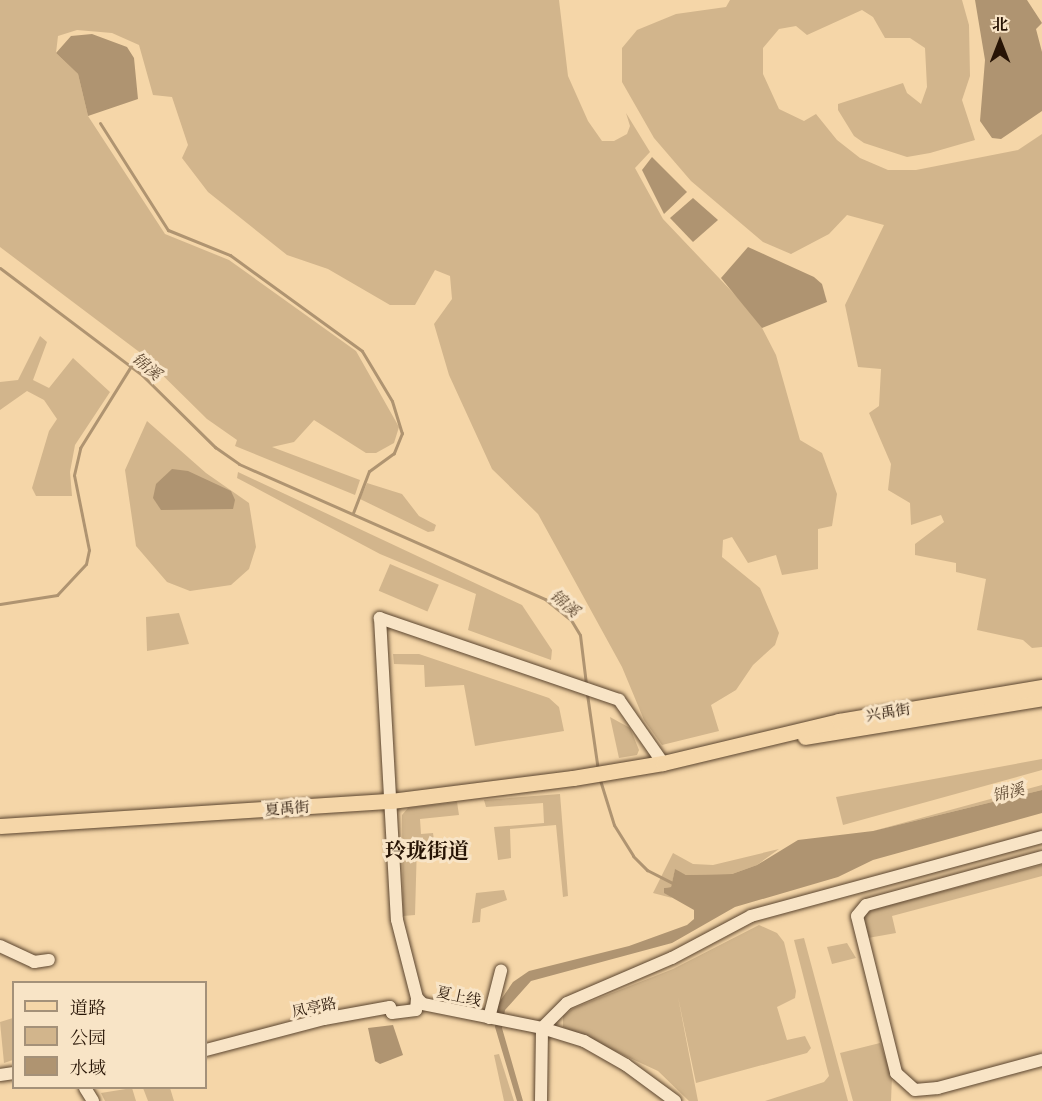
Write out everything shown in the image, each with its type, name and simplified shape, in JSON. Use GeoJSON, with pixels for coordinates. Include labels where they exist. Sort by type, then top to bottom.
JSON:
{"type":"FeatureCollection","features":[{"type":"Feature","properties":{"kind":"main road","name":"兴禹街"},"geometry":{"type":"LineString","coordinates":[[663,763],[839,721],[1042,687]]}},
{"type":"Feature","properties":{"kind":"main road","name":"兴禹街"},"geometry":{"type":"LineString","coordinates":[[736,745],[838,733],[1042,699]]}},
{"type":"Feature","properties":{"kind":"main road","name":"夏禹街"},"geometry":{"type":"LineString","coordinates":[[0,826],[391,801],[573,778],[663,763]]}},
{"type":"Feature","properties":{"kind":"street","name":"夏上线"},"geometry":{"type":"LineString","coordinates":[[663,763],[619,700],[380,618],[397,920],[417,998],[423,1004],[542,1028],[584,1041],[627,1065],[675,1101]]}},
{"type":"Feature","properties":{"kind":"street"},"geometry":{"type":"LineString","coordinates":[[540,1101],[542,1028],[567,1003],[672,958],[751,916],[1042,837]]}},
{"type":"Feature","properties":{"kind":"street"},"geometry":{"type":"LineString","coordinates":[[1042,857],[866,905],[857,916],[896,1073],[915,1090],[938,1088],[1042,1060]]}},
{"type":"Feature","properties":{"kind":"street"},"geometry":{"type":"LineString","coordinates":[[0,946],[34,962],[49,960]]}},
{"type":"Feature","properties":{"kind":"street"},"geometry":{"type":"LineString","coordinates":[[489,1018],[501,971]]}},
{"type":"Feature","properties":{"kind":"street","name":"凤亭路"},"geometry":{"type":"LineString","coordinates":[[207,1050],[324,1019],[390,1007],[393,1013],[416,1011],[417,998]]}},
{"type":"Feature","properties":{"kind":"green space"},"geometry":{"type":"Polygon","coordinates":[[[0,0],[559,0],[568,76],[588,121],[602,141],[614,141],[627,134],[630,126],[626,113],[650,152],[635,168],[663,219],[757,318],[776,355],[800,440],[822,453],[837,494],[832,526],[818,529],[818,569],[782,575],[776,555],[748,563],[732,537],[723,540],[722,557],[760,588],[779,633],[775,645],[753,665],[736,690],[711,705],[719,731],[662,745],[644,720],[622,667],[538,514],[492,469],[449,375],[434,324],[452,299],[450,276],[435,270],[415,305],[390,305],[328,269],[287,255],[208,192],[182,158],[188,145],[172,97],[153,95],[139,45],[112,33],[77,30],[58,36],[56,53],[78,74],[88,116],[165,234],[229,260],[356,351],[399,427],[394,443],[376,453],[366,453],[314,420],[294,442],[272,447],[360,480],[355,495],[235,446],[237,440],[207,419],[138,351],[0,247],[0,0]]]}},
{"type":"Feature","properties":{"kind":"green space"},"geometry":{"type":"Polygon","coordinates":[[[730,0],[962,0],[969,25],[970,76],[962,100],[975,140],[930,153],[907,157],[864,143],[854,136],[838,110],[838,104],[903,83],[907,93],[921,104],[927,87],[925,48],[910,38],[885,38],[873,17],[862,10],[807,35],[796,26],[779,29],[763,48],[763,74],[779,109],[804,121],[816,114],[837,140],[860,158],[888,170],[916,170],[1018,150],[1042,134],[1042,647],[1032,648],[1023,640],[977,630],[986,579],[956,572],[956,563],[915,555],[915,544],[944,522],[941,515],[911,525],[910,503],[888,490],[891,464],[869,413],[879,406],[881,369],[858,367],[845,305],[884,225],[847,215],[829,234],[791,254],[763,242],[691,181],[654,138],[622,82],[622,48],[637,30],[676,14],[726,7],[730,0]]]}},
{"type":"Feature","properties":{"kind":"green space"},"geometry":{"type":"Polygon","coordinates":[[[40,336],[47,342],[33,380],[49,388],[73,358],[110,392],[75,445],[70,472],[72,496],[36,496],[32,488],[49,431],[57,419],[44,400],[27,391],[0,410],[0,382],[18,380],[40,336]]]}},
{"type":"Feature","properties":{"kind":"green space"},"geometry":{"type":"Polygon","coordinates":[[[147,421],[206,473],[249,503],[256,547],[249,569],[231,585],[190,591],[167,582],[136,546],[125,470],[147,421]]]}},
{"type":"Feature","properties":{"kind":"green space"},"geometry":{"type":"Polygon","coordinates":[[[238,472],[522,605],[552,650],[551,660],[468,630],[476,594],[380,554],[237,478],[238,472]]]}},
{"type":"Feature","properties":{"kind":"green space"},"geometry":{"type":"Polygon","coordinates":[[[367,483],[402,494],[419,516],[436,525],[434,531],[428,532],[360,499],[367,483]]]}},
{"type":"Feature","properties":{"kind":"green space"},"geometry":{"type":"Polygon","coordinates":[[[390,564],[439,585],[427,611],[379,591],[390,564]]]}},
{"type":"Feature","properties":{"kind":"green space"},"geometry":{"type":"Polygon","coordinates":[[[179,613],[189,644],[147,651],[146,617],[179,613]]]}},
{"type":"Feature","properties":{"kind":"green space"},"geometry":{"type":"Polygon","coordinates":[[[393,654],[419,654],[549,698],[559,707],[564,731],[475,746],[464,685],[425,687],[424,665],[394,664],[393,654]]]}},
{"type":"Feature","properties":{"kind":"green space"},"geometry":{"type":"Polygon","coordinates":[[[610,717],[630,728],[639,750],[637,755],[619,758],[610,717]]]}},
{"type":"Feature","properties":{"kind":"green space"},"geometry":{"type":"Polygon","coordinates":[[[1042,759],[1042,770],[843,825],[836,797],[1042,759]]]}},
{"type":"Feature","properties":{"kind":"green space"},"geometry":{"type":"Polygon","coordinates":[[[1042,785],[1042,790],[873,831],[1042,785]]]}},
{"type":"Feature","properties":{"kind":"green space"},"geometry":{"type":"Polygon","coordinates":[[[560,794],[568,896],[563,897],[556,825],[510,829],[511,858],[498,860],[494,827],[544,823],[543,803],[486,807],[484,800],[560,794]]]}},
{"type":"Feature","properties":{"kind":"green space"},"geometry":{"type":"Polygon","coordinates":[[[457,802],[459,815],[420,819],[421,834],[433,833],[434,840],[417,844],[415,915],[403,916],[402,815],[408,808],[457,802]]]}},
{"type":"Feature","properties":{"kind":"green space"},"geometry":{"type":"Polygon","coordinates":[[[779,849],[757,865],[732,874],[686,875],[675,870],[671,887],[664,888],[672,898],[653,893],[673,853],[693,864],[713,865],[779,849]]]}},
{"type":"Feature","properties":{"kind":"green space"},"geometry":{"type":"Polygon","coordinates":[[[1042,865],[1042,876],[892,916],[896,933],[868,938],[863,920],[865,914],[875,909],[1042,865]]]}},
{"type":"Feature","properties":{"kind":"green space"},"geometry":{"type":"Polygon","coordinates":[[[504,890],[507,900],[481,909],[480,922],[472,923],[476,893],[504,890]]]}},
{"type":"Feature","properties":{"kind":"green space"},"geometry":{"type":"Polygon","coordinates":[[[759,925],[777,933],[784,942],[796,991],[795,998],[777,1007],[787,1040],[805,1036],[811,1048],[807,1053],[696,1083],[678,997],[698,1101],[689,1101],[658,1071],[563,1027],[563,1016],[574,1008],[673,969],[759,925]]]}},
{"type":"Feature","properties":{"kind":"green space"},"geometry":{"type":"Polygon","coordinates":[[[804,938],[848,1101],[765,1101],[824,1082],[829,1076],[794,940],[804,938]]]}},
{"type":"Feature","properties":{"kind":"green space"},"geometry":{"type":"Polygon","coordinates":[[[847,943],[856,958],[832,964],[827,947],[847,943]]]}},
{"type":"Feature","properties":{"kind":"green space"},"geometry":{"type":"Polygon","coordinates":[[[12,1018],[12,1060],[4,1063],[0,1022],[12,1018]]]}},
{"type":"Feature","properties":{"kind":"green space"},"geometry":{"type":"Polygon","coordinates":[[[880,1043],[892,1076],[891,1101],[853,1101],[840,1053],[880,1043]]]}},
{"type":"Feature","properties":{"kind":"green space"},"geometry":{"type":"Polygon","coordinates":[[[499,1054],[514,1101],[504,1101],[494,1055],[499,1054]]]}},
{"type":"Feature","properties":{"kind":"green space"},"geometry":{"type":"Polygon","coordinates":[[[132,1089],[136,1101],[105,1101],[101,1093],[132,1089]]]}},
{"type":"Feature","properties":{"kind":"green space"},"geometry":{"type":"Polygon","coordinates":[[[143,1089],[170,1089],[174,1101],[148,1101],[143,1089]]]}},
{"type":"Feature","properties":{"kind":"water"},"geometry":{"type":"Polygon","coordinates":[[[975,0],[1027,0],[1042,23],[1036,29],[1042,52],[1042,111],[1001,139],[992,138],[980,121],[985,60],[975,0]]]}},
{"type":"Feature","properties":{"kind":"water"},"geometry":{"type":"Polygon","coordinates":[[[92,34],[127,47],[134,58],[138,99],[88,116],[78,74],[56,53],[71,36],[92,34]]]}},
{"type":"Feature","properties":{"kind":"water"},"geometry":{"type":"Polygon","coordinates":[[[652,157],[687,192],[664,214],[642,170],[652,157]]]}},
{"type":"Feature","properties":{"kind":"water"},"geometry":{"type":"Polygon","coordinates":[[[693,198],[718,220],[693,242],[670,218],[693,198]]]}},
{"type":"Feature","properties":{"kind":"water"},"geometry":{"type":"Polygon","coordinates":[[[748,247],[814,277],[822,284],[827,302],[762,328],[721,278],[748,247]]]}},
{"type":"Feature","properties":{"kind":"water"},"geometry":{"type":"Polygon","coordinates":[[[172,469],[188,471],[231,491],[235,500],[233,509],[161,510],[153,498],[156,484],[172,469]]]}},
{"type":"Feature","properties":{"kind":"water"},"geometry":{"type":"Polygon","coordinates":[[[1042,790],[1042,813],[873,860],[838,877],[735,907],[672,943],[531,981],[505,1010],[502,1028],[523,1101],[517,1101],[495,1027],[496,1007],[513,982],[529,971],[629,946],[687,925],[694,919],[694,910],[664,893],[664,888],[671,887],[675,869],[686,875],[732,874],[757,865],[798,840],[873,831],[1042,790]]]}},
{"type":"Feature","properties":{"kind":"water"},"geometry":{"type":"Polygon","coordinates":[[[393,1025],[403,1055],[380,1064],[375,1061],[368,1028],[393,1025]]]}},
{"type":"Feature","properties":{"kind":"waterway"},"geometry":{"type":"LineString","coordinates":[[100,123],[168,230],[230,255],[362,351],[392,401],[402,433],[394,453],[369,471],[353,513]]}},
{"type":"Feature","properties":{"kind":"waterway","name":"锦溪"},"geometry":{"type":"LineString","coordinates":[[0,268],[142,375],[215,447],[239,464],[545,599],[571,620],[580,635],[586,684]]}},
{"type":"Feature","properties":{"kind":"waterway"},"geometry":{"type":"LineString","coordinates":[[0,604],[57,595],[86,564],[89,550],[74,475],[80,448],[131,366]]}},
{"type":"Feature","properties":{"kind":"waterway","name":"锦溪"},"geometry":{"type":"LineString","coordinates":[[587,694],[598,770]]}},
{"type":"Feature","properties":{"kind":"waterway","name":"锦溪"},"geometry":{"type":"LineString","coordinates":[[600,780],[614,825],[633,856],[647,870],[675,884]]}},
{"type":"Feature","properties":{"kind":"district","name":"玲珑街道"},"geometry":{"type":"Point","coordinates":[427,851]}}]}
